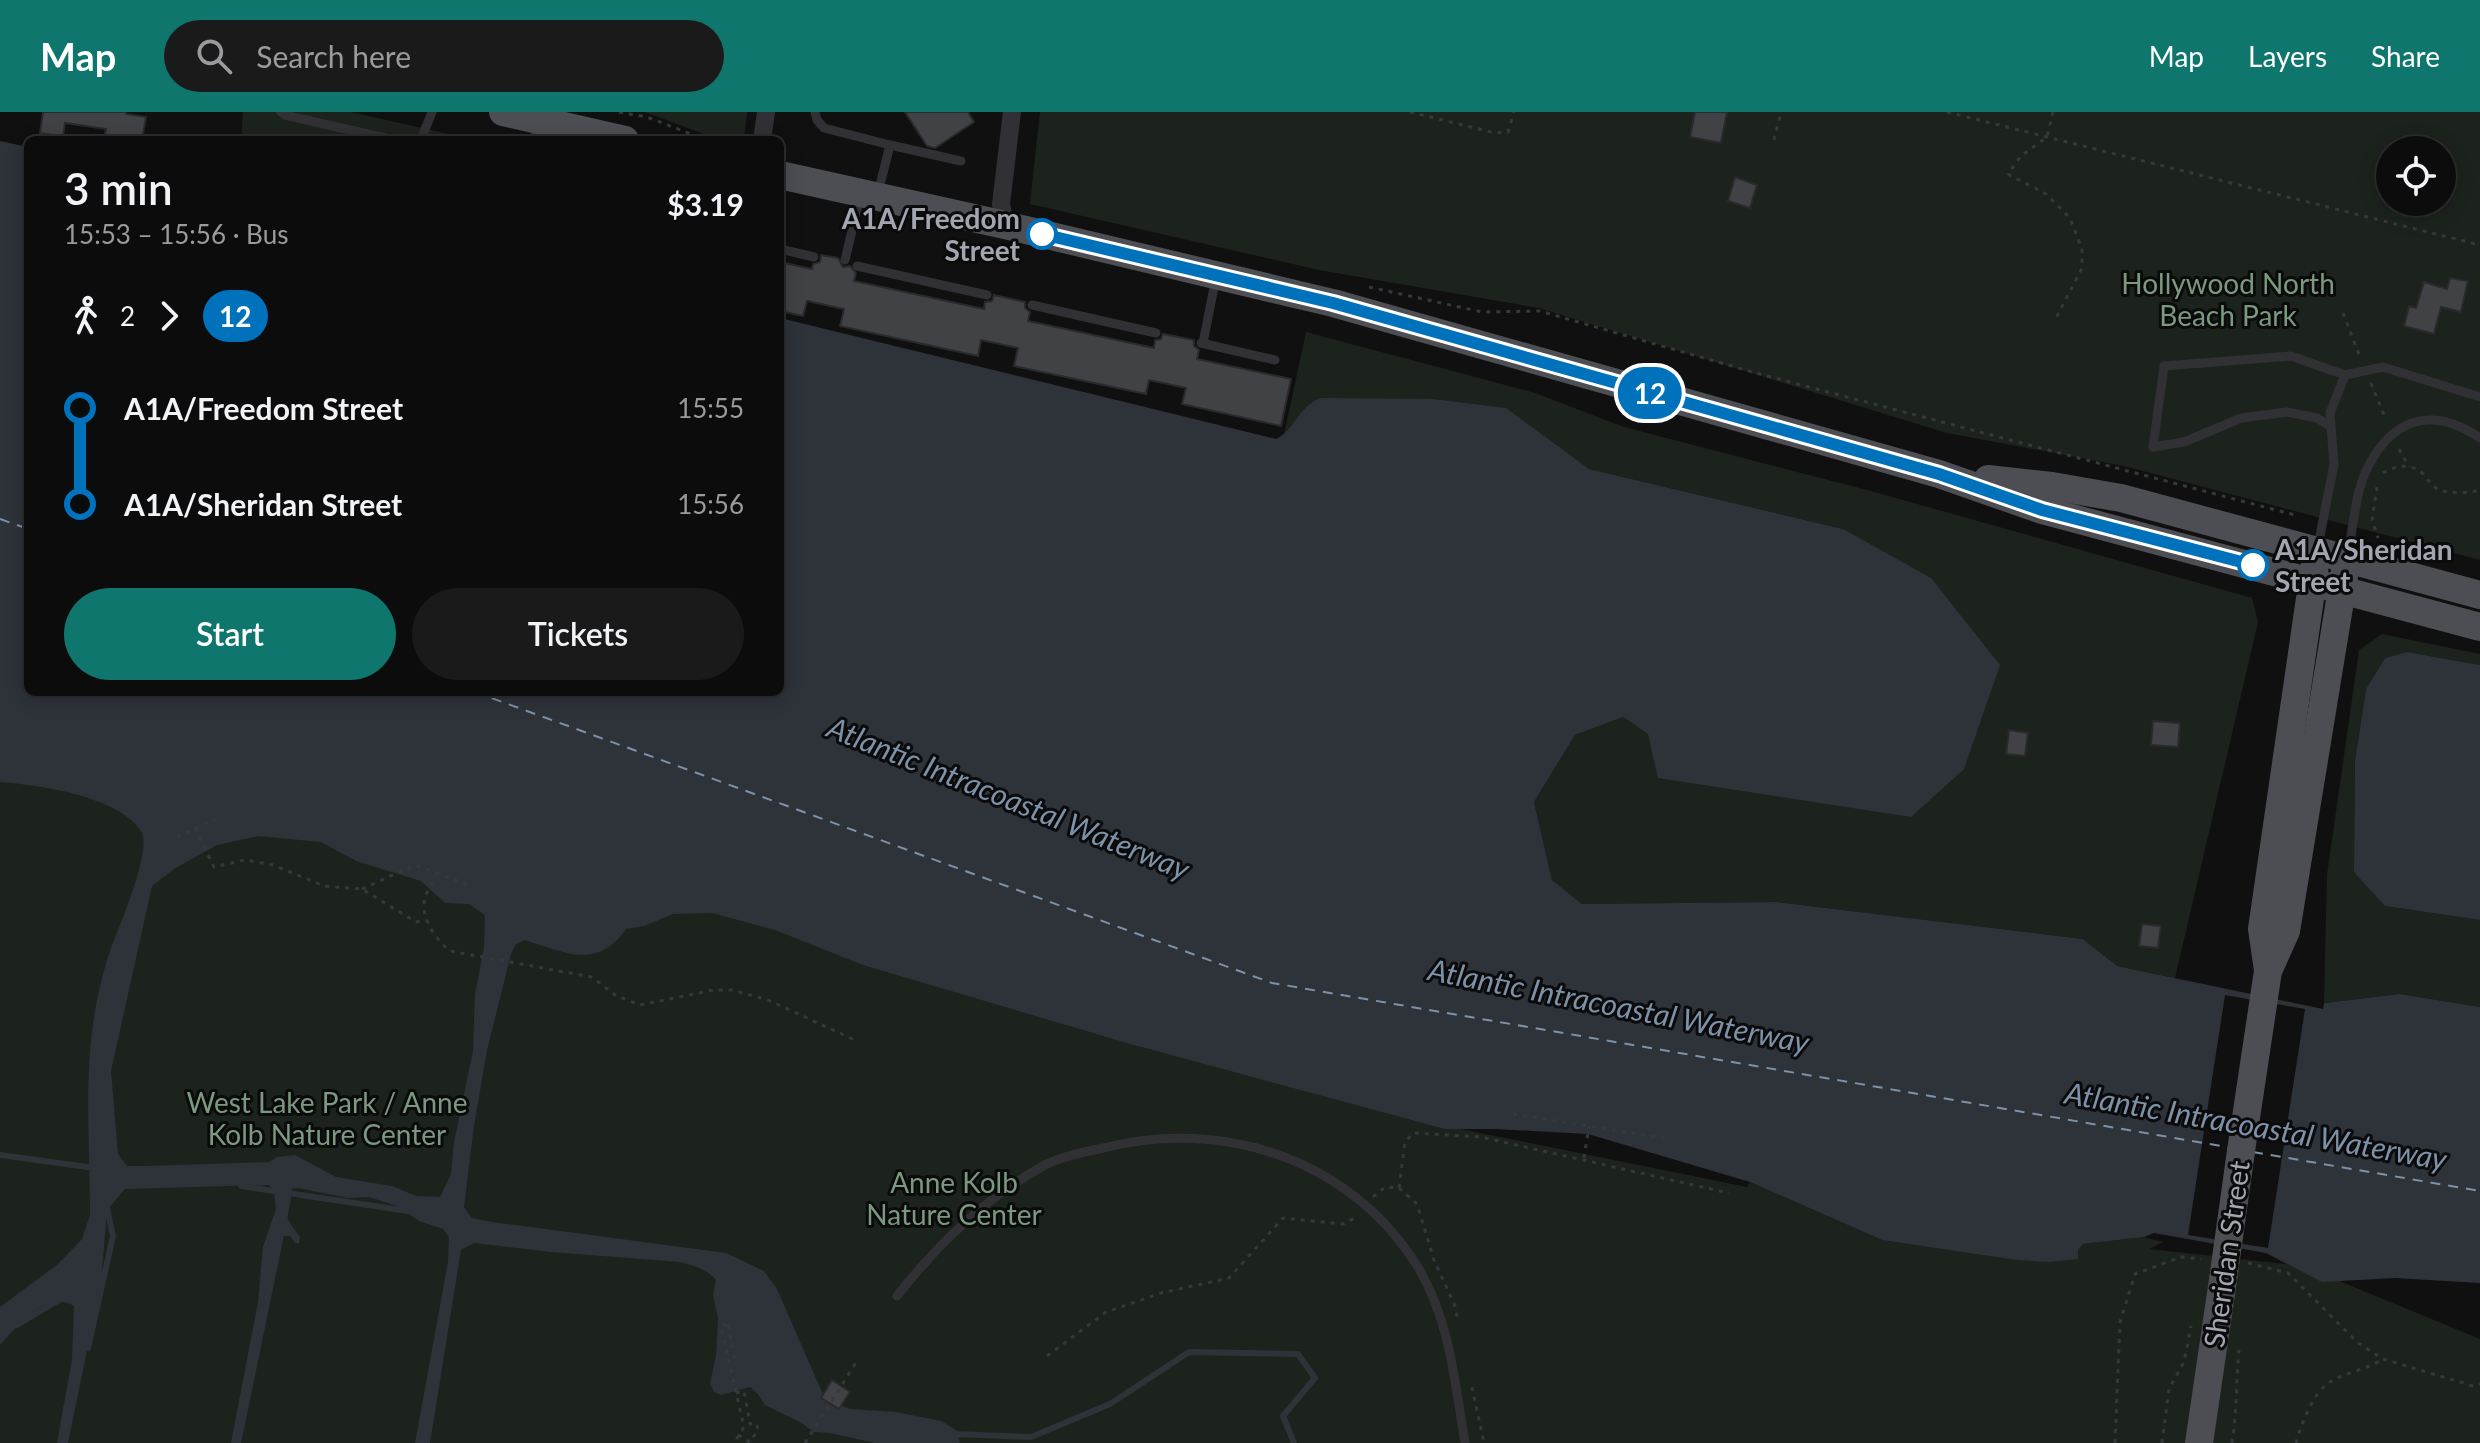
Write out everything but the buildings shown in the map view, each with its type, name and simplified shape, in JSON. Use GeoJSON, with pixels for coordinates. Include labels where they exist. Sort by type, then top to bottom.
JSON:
{"type":"FeatureCollection","features":[{"type":"Feature","properties":{"kind":"main road"},"geometry":{"type":"LineString","coordinates":[[522,120],[604,136]]}},
{"type":"Feature","properties":{"kind":"main road"},"geometry":{"type":"LineString","coordinates":[[784,176],[1333,303],[1939,474],[2042,510],[2480,627]]}},
{"type":"Feature","properties":{"kind":"main road"},"geometry":{"type":"LineString","coordinates":[[1939,474],[2052,486],[2121,498],[2480,595]]}},
{"type":"Feature","properties":{"kind":"main road","name":"Sheridan Street"},"geometry":{"type":"LineString","coordinates":[[2268,971],[2262,929],[2317,550]]}},
{"type":"Feature","properties":{"kind":"main road","name":"Sheridan Street"},"geometry":{"type":"LineString","coordinates":[[2199,1443],[2268,971],[2286,931],[2347,558]]}},
{"type":"Feature","properties":{"kind":"street"},"geometry":{"type":"LineString","coordinates":[[763,136],[766,112]]}},
{"type":"Feature","properties":{"kind":"street"},"geometry":{"type":"LineString","coordinates":[[1005,225],[1001,204],[1012,112]]}},
{"type":"Feature","properties":{"kind":"lane"},"geometry":{"type":"LineString","coordinates":[[281,112],[377,136]]}},
{"type":"Feature","properties":{"kind":"lane"},"geometry":{"type":"LineString","coordinates":[[422,136],[432,112]]}},
{"type":"Feature","properties":{"kind":"lane"},"geometry":{"type":"LineString","coordinates":[[815,112],[824,128],[961,161]]}},
{"type":"Feature","properties":{"kind":"lane"},"geometry":{"type":"LineString","coordinates":[[845,260],[890,145]]}},
{"type":"Feature","properties":{"kind":"lane"},"geometry":{"type":"LineString","coordinates":[[784,250],[814,257]]}},
{"type":"Feature","properties":{"kind":"lane"},"geometry":{"type":"LineString","coordinates":[[857,266],[987,295]]}},
{"type":"Feature","properties":{"kind":"lane"},"geometry":{"type":"LineString","coordinates":[[1216,277],[1202,343],[1275,360]]}},
{"type":"Feature","properties":{"kind":"lane"},"geometry":{"type":"LineString","coordinates":[[1032,305],[1156,333]]}},
{"type":"Feature","properties":{"kind":"lane"},"geometry":{"type":"LineString","coordinates":[[2331,427],[2317,418],[2287,412],[2241,418],[2184,442],[2153,447],[2164,366],[2291,356],[2345,375],[2383,367],[2480,397]]}},
{"type":"Feature","properties":{"kind":"lane"},"geometry":{"type":"LineString","coordinates":[[2317,550],[2334,464],[2330,413],[2345,375]]}},
{"type":"Feature","properties":{"kind":"lane"},"geometry":{"type":"LineString","coordinates":[[2347,558],[2365,472],[2387,437],[2421,418],[2461,425],[2480,438]]}},
{"type":"Feature","properties":{"kind":"lane"},"geometry":{"type":"LineString","coordinates":[[897,1296],[951,1234],[992,1199],[1048,1163],[1123,1142],[1180,1138],[1262,1147],[1299,1161],[1366,1205],[1396,1237],[1419,1270],[1447,1335],[1465,1443]]}},
{"type":"Feature","properties":{"kind":"path"},"geometry":{"type":"LineString","coordinates":[[616,112],[647,117],[696,136]]}},
{"type":"Feature","properties":{"kind":"path"},"geometry":{"type":"LineString","coordinates":[[1410,112],[1495,133],[1508,132],[1514,112]]}},
{"type":"Feature","properties":{"kind":"path"},"geometry":{"type":"LineString","coordinates":[[1774,140],[1781,112]]}},
{"type":"Feature","properties":{"kind":"path"},"geometry":{"type":"LineString","coordinates":[[1947,112],[2480,245]]}},
{"type":"Feature","properties":{"kind":"path"},"geometry":{"type":"LineString","coordinates":[[2053,112],[2047,137],[2021,156],[2008,174],[2046,194],[2070,218],[2082,249],[2082,268],[2054,322]]}},
{"type":"Feature","properties":{"kind":"path"},"geometry":{"type":"LineString","coordinates":[[1358,284],[1482,312],[1540,311],[1771,377],[2295,515]]}},
{"type":"Feature","properties":{"kind":"path"},"geometry":{"type":"LineString","coordinates":[[2343,313],[2392,434],[2409,467]]}},
{"type":"Feature","properties":{"kind":"path"},"geometry":{"type":"LineString","coordinates":[[2378,538],[2372,520],[2378,483],[2383,472],[2396,466],[2409,467],[2421,471],[2436,488],[2448,492],[2480,490]]}},
{"type":"Feature","properties":{"kind":"path"},"geometry":{"type":"LineString","coordinates":[[177,837],[215,819]]}},
{"type":"Feature","properties":{"kind":"path"},"geometry":{"type":"LineString","coordinates":[[195,828],[214,867],[245,860],[273,865],[324,886],[362,889],[416,922],[427,920]]}},
{"type":"Feature","properties":{"kind":"path"},"geometry":{"type":"LineString","coordinates":[[362,889],[415,865],[469,885]]}},
{"type":"Feature","properties":{"kind":"path"},"geometry":{"type":"LineString","coordinates":[[437,873],[424,903],[427,920],[439,942],[450,951],[592,977],[615,995],[640,1005],[714,990],[732,990],[768,1000],[857,1041]]}},
{"type":"Feature","properties":{"kind":"path"},"geometry":{"type":"LineString","coordinates":[[1513,1114],[1664,1138]]}},
{"type":"Feature","properties":{"kind":"path"},"geometry":{"type":"LineString","coordinates":[[1584,1158],[1589,1125]]}},
{"type":"Feature","properties":{"kind":"path"},"geometry":{"type":"LineString","coordinates":[[2162,1443],[2169,1389],[2184,1362],[2192,1320]]}},
{"type":"Feature","properties":{"kind":"path"},"geometry":{"type":"LineString","coordinates":[[734,1443],[744,1427],[721,1326],[727,1325],[736,1365]]}},
{"type":"Feature","properties":{"kind":"path"},"geometry":{"type":"LineString","coordinates":[[2232,1443],[2238,1409],[2239,1341]]}},
{"type":"Feature","properties":{"kind":"path"},"geometry":{"type":"LineString","coordinates":[[2296,1443],[2303,1418],[2327,1383],[2383,1359]]}},
{"type":"Feature","properties":{"kind":"path"},"geometry":{"type":"LineString","coordinates":[[805,1443],[857,1361]]}},
{"type":"Feature","properties":{"kind":"path"},"geometry":{"type":"LineString","coordinates":[[2403,1366],[2473,1386],[2480,1384]]}},
{"type":"Feature","properties":{"kind":"path"},"geometry":{"type":"LineString","coordinates":[[736,1393],[744,1391],[750,1424],[756,1423],[758,1429],[750,1443],[738,1435]]}},
{"type":"Feature","properties":{"kind":"green space"},"geometry":{"type":"Polygon","coordinates":[[[243,112],[351,112],[457,136],[241,136],[243,112]]]}},
{"type":"Feature","properties":{"kind":"green space"},"geometry":{"type":"Polygon","coordinates":[[[645,112],[747,112],[744,136],[709,136],[645,112]]]}},
{"type":"Feature","properties":{"kind":"green space","name":"Hollywood North Beach Park"},"geometry":{"type":"Polygon","coordinates":[[[1040,112],[2480,112],[2480,560],[2124,466],[1947,433],[1539,308],[1319,270],[1030,204],[1040,112]]]}},
{"type":"Feature","properties":{"kind":"green space"},"geometry":{"type":"Polygon","coordinates":[[[1306,332],[1535,393],[1624,427],[1871,491],[2252,598],[2258,622],[2175,978],[2117,966],[2083,939],[1776,902],[1582,904],[1552,880],[1534,802],[1575,735],[1623,717],[1648,734],[1841,805],[1911,817],[1843,529],[1589,469],[1570,458],[1284,435],[1306,332]]]}},
{"type":"Feature","properties":{"kind":"green space"},"geometry":{"type":"Polygon","coordinates":[[[2382,634],[2480,654],[2480,665],[2407,652],[2385,658],[2366,689],[2355,761],[2354,871],[2385,906],[2480,920],[2480,1007],[2400,994],[2324,1003],[2327,875],[2359,650],[2382,634]]]}},
{"type":"Feature","properties":{"kind":"green space","name":"West Lake Park / Anne Kolb Nature Center"},"geometry":{"type":"Polygon","coordinates":[[[0,760],[547,816],[1073,1027],[1402,1117],[1747,1187],[1750,1182],[1882,1240],[1993,1255],[2078,1250],[2083,1244],[2144,1237],[2163,1242],[2149,1249],[2303,1266],[2480,1339],[2480,1443],[0,1443],[0,760]]]}},
{"type":"Feature","properties":{"kind":"water","name":"Atlantic Intracoastal Waterway"},"geometry":{"type":"Polygon","coordinates":[[[0,141],[24,146],[24,696],[784,696],[784,319],[1276,439],[1288,430],[1306,407],[1320,398],[1432,399],[1506,408],[1589,469],[1843,529],[1931,578],[2000,665],[1964,769],[1911,817],[1658,778],[1648,734],[1623,717],[1575,735],[1534,802],[1552,880],[1582,904],[1776,902],[2083,939],[2117,966],[2323,1009],[2324,1003],[2400,994],[2480,1007],[2480,1283],[2395,1278],[2322,1282],[2266,1253],[2154,1233],[2144,1237],[2083,1244],[2078,1250],[2078,1259],[2048,1262],[1882,1240],[1750,1182],[1588,1134],[1445,1129],[1127,1043],[863,965],[775,930],[712,913],[673,914],[644,926],[626,929],[615,942],[591,954],[566,953],[524,940],[516,944],[487,1050],[464,1207],[472,1218],[492,1222],[726,1253],[764,1271],[777,1289],[825,1399],[850,1409],[896,1412],[941,1421],[956,1430],[960,1443],[875,1443],[814,1432],[765,1405],[750,1387],[721,1395],[714,1392],[710,1383],[716,1356],[718,1318],[713,1295],[716,1280],[700,1268],[680,1262],[474,1243],[461,1250],[430,1443],[415,1443],[448,1262],[449,1237],[443,1229],[419,1221],[397,1206],[369,1197],[348,1198],[298,1188],[291,1189],[285,1208],[288,1220],[300,1237],[299,1243],[295,1243],[290,1236],[282,1236],[277,1246],[238,1443],[231,1443],[258,1302],[263,1247],[276,1209],[274,1192],[269,1185],[125,1189],[107,1210],[101,1282],[68,1443],[57,1443],[72,1359],[74,1306],[63,1302],[42,1306],[0,1345],[0,1307],[58,1264],[82,1239],[90,1215],[88,1081],[94,1016],[111,948],[139,870],[143,840],[141,831],[115,809],[76,794],[0,782],[0,141]],[[258,836],[217,845],[174,869],[152,886],[111,1071],[118,1154],[127,1166],[269,1162],[277,1157],[295,1155],[336,1177],[392,1186],[416,1196],[440,1197],[451,1174],[454,1142],[473,1051],[475,994],[484,948],[485,915],[469,904],[445,903],[421,881],[356,861],[321,842],[258,836]]]}},
{"type":"Feature","properties":{"kind":"water"},"geometry":{"type":"Polygon","coordinates":[[[2407,652],[2480,665],[2480,920],[2385,906],[2354,872],[2355,761],[2366,689],[2385,658],[2407,652]]]}},
{"type":"Feature","properties":{"kind":"pier"},"geometry":{"type":"Polygon","coordinates":[[[2225,995],[2305,1009],[2268,1248],[2188,1235],[2225,995]]]}},
{"type":"Feature","properties":{"kind":"waterway"},"geometry":{"type":"LineString","coordinates":[[0,1155],[95,1168]]}},
{"type":"Feature","properties":{"kind":"waterway"},"geometry":{"type":"LineString","coordinates":[[241,1186],[408,1211]]}},
{"type":"Feature","properties":{"kind":"waterway"},"geometry":{"type":"LineString","coordinates":[[284,1220],[289,1191]]}},
{"type":"Feature","properties":{"kind":"waterway"},"geometry":{"type":"LineString","coordinates":[[88,1348],[113,1236],[106,1203]]}},
{"type":"Feature","properties":{"kind":"waterway"},"geometry":{"type":"LineString","coordinates":[[238,1443],[281,1235]]}},
{"type":"Feature","properties":{"kind":"waterway"},"geometry":{"type":"LineString","coordinates":[[17,1325],[59,1300]]}},
{"type":"Feature","properties":{"kind":"waterway"},"geometry":{"type":"LineString","coordinates":[[953,1434],[1031,1437],[1110,1404],[1189,1352],[1298,1354],[1315,1378],[1283,1416],[1294,1443]]}},
{"type":"Feature","properties":{"kind":"ferry route"},"geometry":{"type":"LineString","coordinates":[[0,519],[24,528]]}},
{"type":"Feature","properties":{"kind":"ferry route"},"geometry":{"type":"LineString","coordinates":[[486,696],[1272,983],[2227,1147]]}},
{"type":"Feature","properties":{"kind":"ferry route"},"geometry":{"type":"LineString","coordinates":[[2253,1152],[2480,1191]]}},
{"type":"Feature","properties":{"kind":"bus line","name":"12"},"geometry":{"type":"LineString","coordinates":[[1042,234],[1333,303],[1939,474],[2042,510],[2253,565]]}},
{"type":"Feature","properties":{"kind":"place","name":"A1A/Freedom Street"},"geometry":{"type":"Point","coordinates":[1042,234]}},
{"type":"Feature","properties":{"kind":"place","name":"A1A/Sheridan Street"},"geometry":{"type":"Point","coordinates":[2253,565]}},
{"type":"Feature","properties":{"kind":"park label","name":"Anne Kolb Nature Center"},"geometry":{"type":"Point","coordinates":[954,1198]}}]}
